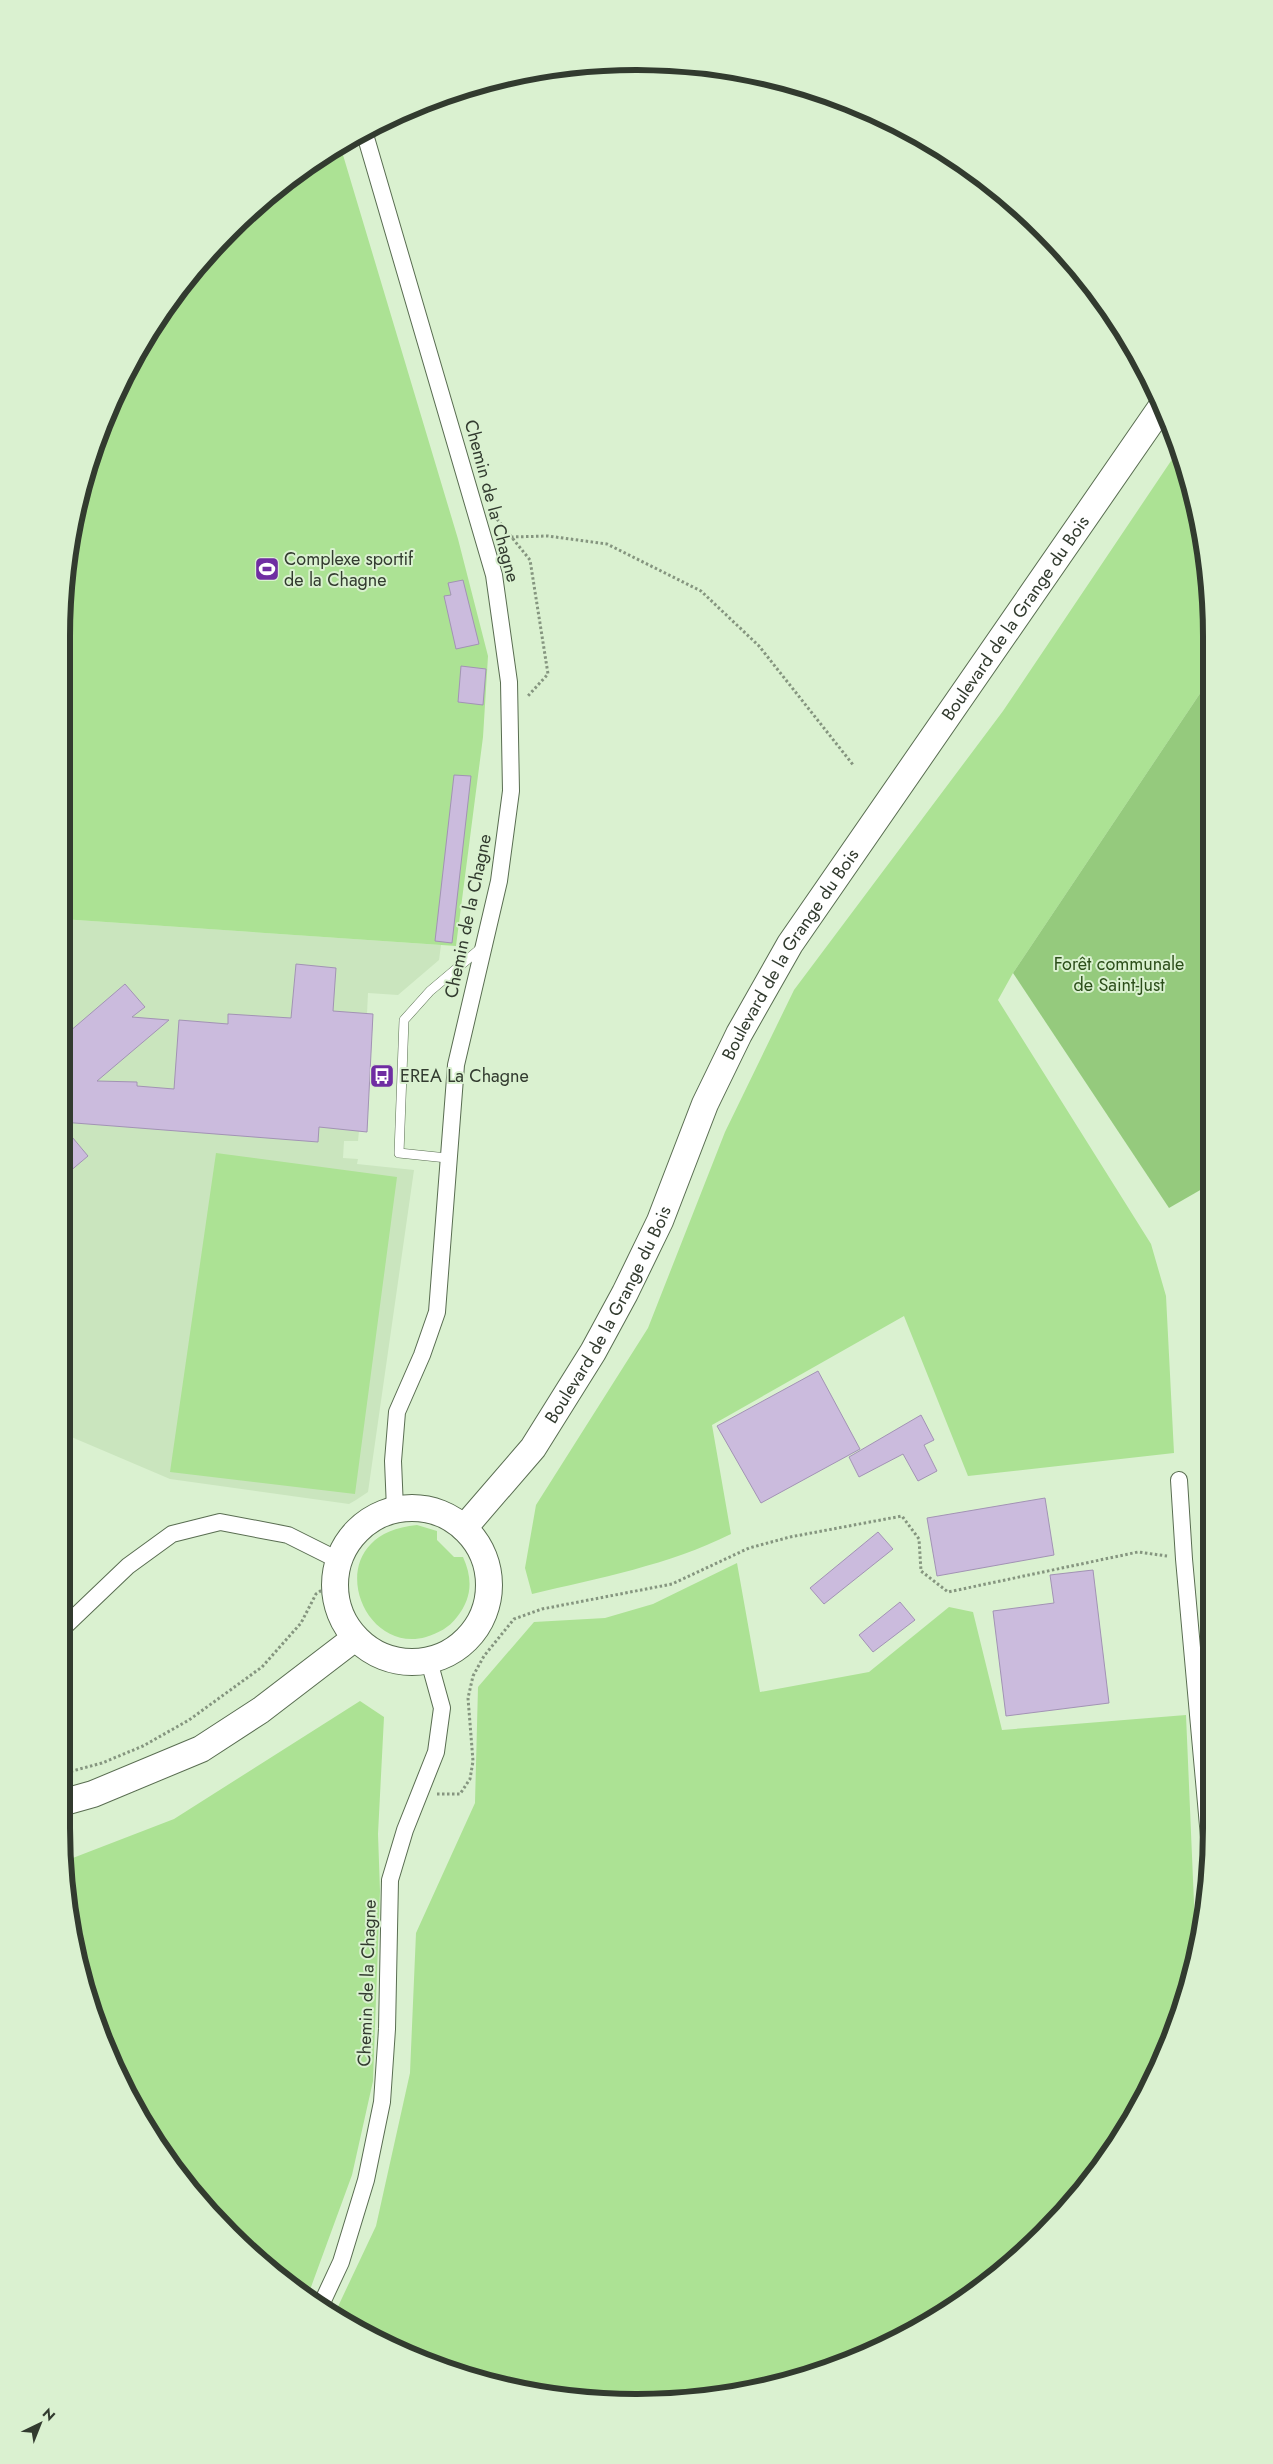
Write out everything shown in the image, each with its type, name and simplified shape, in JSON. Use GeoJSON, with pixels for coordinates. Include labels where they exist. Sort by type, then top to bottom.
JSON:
{"type":"FeatureCollection","features":[{"type":"Feature","properties":{"kind":"main road","name":"Boulevard de la Grange du Bois"},"geometry":{"type":"LineString","coordinates":[[464,1528],[533,1448],[593,1352],[625,1293],[660,1220],[705,1104],[739,1034],[790,944],[1157,413]]}},
{"type":"Feature","properties":{"kind":"main road"},"geometry":{"type":"LineString","coordinates":[[414,1507],[432,1510],[449,1517],[464,1528],[481,1551],[489,1577],[488,1596],[484,1614],[475,1631],[462,1644],[446,1655],[429,1661],[409,1663],[389,1659],[370,1651],[355,1638],[343,1622],[336,1604],[336,1571],[350,1536],[370,1519],[395,1509],[414,1507]]}},
{"type":"Feature","properties":{"kind":"main road"},"geometry":{"type":"LineString","coordinates":[[70,1800],[93,1794],[201,1749],[261,1710],[355,1638]]}},
{"type":"Feature","properties":{"kind":"street","name":"Chemin de la Chagne"},"geometry":{"type":"LineString","coordinates":[[366,139],[494,575],[509,682],[512,791],[499,881],[456,1065],[447,1158],[437,1312],[422,1355],[398,1412],[393,1461],[395,1509]]}},
{"type":"Feature","properties":{"kind":"street"},"geometry":{"type":"LineString","coordinates":[[1179,1480],[1203,1778]]}},
{"type":"Feature","properties":{"kind":"street"},"geometry":{"type":"LineString","coordinates":[[70,1622],[128,1566],[172,1534],[220,1522],[288,1535],[336,1571]]}},
{"type":"Feature","properties":{"kind":"street","name":"Chemin de la Chagne"},"geometry":{"type":"LineString","coordinates":[[323,2300],[341,2262],[366,2180],[382,2102],[387,2029],[390,1880],[405,1830],[436,1752],[442,1708],[429,1661]]}},
{"type":"Feature","properties":{"kind":"lane"},"geometry":{"type":"LineString","coordinates":[[447,1158],[400,1153],[404,1020],[430,991],[484,946]]}},
{"type":"Feature","properties":{"kind":"path"},"geometry":{"type":"LineString","coordinates":[[494,516],[530,560],[548,674],[510,716]]}},
{"type":"Feature","properties":{"kind":"path"},"geometry":{"type":"LineString","coordinates":[[511,537],[548,536],[607,544],[701,592],[759,646],[854,766]]}},
{"type":"Feature","properties":{"kind":"path"},"geometry":{"type":"LineString","coordinates":[[419,1795],[460,1794],[470,1779],[473,1761],[468,1698],[472,1676],[484,1656],[514,1619],[542,1609],[672,1584],[749,1548],[790,1537],[902,1516],[919,1539],[921,1571],[948,1592],[1138,1552],[1184,1559]]}},
{"type":"Feature","properties":{"kind":"path"},"geometry":{"type":"LineString","coordinates":[[70,1772],[102,1763],[143,1746],[189,1720],[262,1667],[300,1622],[316,1594],[336,1571]]}},
{"type":"Feature","properties":{"kind":"shaded area"},"geometry":{"type":"Polygon","coordinates":[[[70,920],[441,945],[439,960],[398,995],[368,993],[367,1014],[373,1014],[367,1132],[359,1131],[358,1141],[344,1141],[343,1158],[358,1159],[357,1164],[414,1170],[368,1492],[349,1504],[170,1479],[70,1436],[70,920]]]}},
{"type":"Feature","properties":{"kind":"green space","name":"Complexe sportif de la Chagne"},"geometry":{"type":"Polygon","coordinates":[[[342,153],[458,539],[488,656],[483,737],[456,946],[70,920],[71,599],[81,526],[100,454],[128,386],[165,322],[187,292],[236,236],[263,211],[292,187],[342,153]]]}},
{"type":"Feature","properties":{"kind":"green space"},"geometry":{"type":"Polygon","coordinates":[[[1174,457],[1184,490],[1198,563],[1202,599],[1203,689],[1013,973],[998,1000],[1151,1244],[1166,1296],[1174,1453],[968,1476],[904,1316],[712,1425],[731,1534],[707,1545],[658,1562],[532,1594],[525,1568],[536,1505],[648,1328],[725,1132],[794,990],[1003,711],[1174,457]]]}},
{"type":"Feature","properties":{"kind":"green space","name":"Forêt communale de Saint-Just"},"geometry":{"type":"Polygon","coordinates":[[[1203,689],[1203,1188],[1169,1208],[1013,973],[1203,689]]]}},
{"type":"Feature","properties":{"kind":"green space"},"geometry":{"type":"Polygon","coordinates":[[[216,1153],[397,1177],[355,1494],[170,1472],[216,1153]]]}},
{"type":"Feature","properties":{"kind":"green space"},"geometry":{"type":"Polygon","coordinates":[[[417,1525],[437,1531],[437,1540],[454,1557],[463,1557],[468,1573],[469,1588],[466,1603],[454,1621],[447,1627],[426,1637],[402,1638],[382,1629],[367,1612],[358,1592],[358,1569],[367,1549],[386,1533],[417,1525]]]}},
{"type":"Feature","properties":{"kind":"green space"},"geometry":{"type":"Polygon","coordinates":[[[737,1563],[760,1692],[869,1672],[949,1607],[973,1612],[1002,1730],[1186,1715],[1195,1921],[1184,1974],[1173,2010],[1145,2078],[1127,2111],[1108,2142],[1062,2201],[1037,2228],[981,2277],[951,2299],[887,2336],[819,2364],[783,2375],[747,2383],[674,2393],[599,2393],[526,2383],[454,2364],[386,2336],[337,2308],[376,2226],[410,2073],[416,1933],[475,1803],[478,1687],[534,1622],[605,1618],[653,1604],[737,1563]]]}},
{"type":"Feature","properties":{"kind":"green space"},"geometry":{"type":"Polygon","coordinates":[[[360,1701],[384,1717],[378,1834],[380,1891],[373,2081],[352,2175],[310,2290],[263,2253],[236,2228],[187,2172],[165,2142],[128,2078],[100,2010],[89,1974],[75,1901],[71,1859],[174,1819],[360,1701]]]}},
{"type":"Feature","properties":{"kind":"building"},"geometry":{"type":"Polygon","coordinates":[[[463,580],[479,644],[456,649],[444,596],[451,595],[448,583],[463,580]]]}},
{"type":"Feature","properties":{"kind":"building"},"geometry":{"type":"Polygon","coordinates":[[[461,666],[486,669],[483,705],[458,702],[461,666]]]}},
{"type":"Feature","properties":{"kind":"building"},"geometry":{"type":"Polygon","coordinates":[[[454,775],[471,776],[452,943],[435,941],[454,775]]]}},
{"type":"Feature","properties":{"kind":"building"},"geometry":{"type":"Polygon","coordinates":[[[296,964],[336,968],[333,1011],[373,1014],[367,1132],[319,1127],[318,1142],[70,1123],[70,1031],[125,984],[145,1007],[132,1017],[169,1020],[97,1081],[137,1082],[137,1086],[174,1089],[179,1020],[228,1024],[228,1014],[291,1018],[296,964]]]}},
{"type":"Feature","properties":{"kind":"building"},"geometry":{"type":"Polygon","coordinates":[[[70,1135],[88,1156],[70,1171],[70,1135]]]}},
{"type":"Feature","properties":{"kind":"building"},"geometry":{"type":"Polygon","coordinates":[[[818,1371],[860,1449],[761,1503],[717,1426],[818,1371]]]}},
{"type":"Feature","properties":{"kind":"building"},"geometry":{"type":"Polygon","coordinates":[[[921,1415],[934,1440],[924,1445],[937,1471],[918,1481],[903,1454],[859,1477],[849,1457],[921,1415]]]}},
{"type":"Feature","properties":{"kind":"building"},"geometry":{"type":"Polygon","coordinates":[[[1045,1498],[1054,1555],[937,1576],[927,1518],[1045,1498]]]}},
{"type":"Feature","properties":{"kind":"building"},"geometry":{"type":"Polygon","coordinates":[[[878,1532],[893,1549],[824,1604],[810,1588],[878,1532]]]}},
{"type":"Feature","properties":{"kind":"building"},"geometry":{"type":"Polygon","coordinates":[[[1093,1570],[1109,1703],[1006,1716],[993,1611],[1054,1603],[1050,1575],[1093,1570]]]}},
{"type":"Feature","properties":{"kind":"building"},"geometry":{"type":"Polygon","coordinates":[[[900,1602],[915,1620],[873,1652],[859,1635],[900,1602]]]}},
{"type":"Feature","properties":{"kind":"place","name":"Complexe sportif de la Chagne"},"geometry":{"type":"Point","coordinates":[267,569]}},
{"type":"Feature","properties":{"kind":"place","name":"EREA La Chagne"},"geometry":{"type":"Point","coordinates":[382,1076]}}]}
